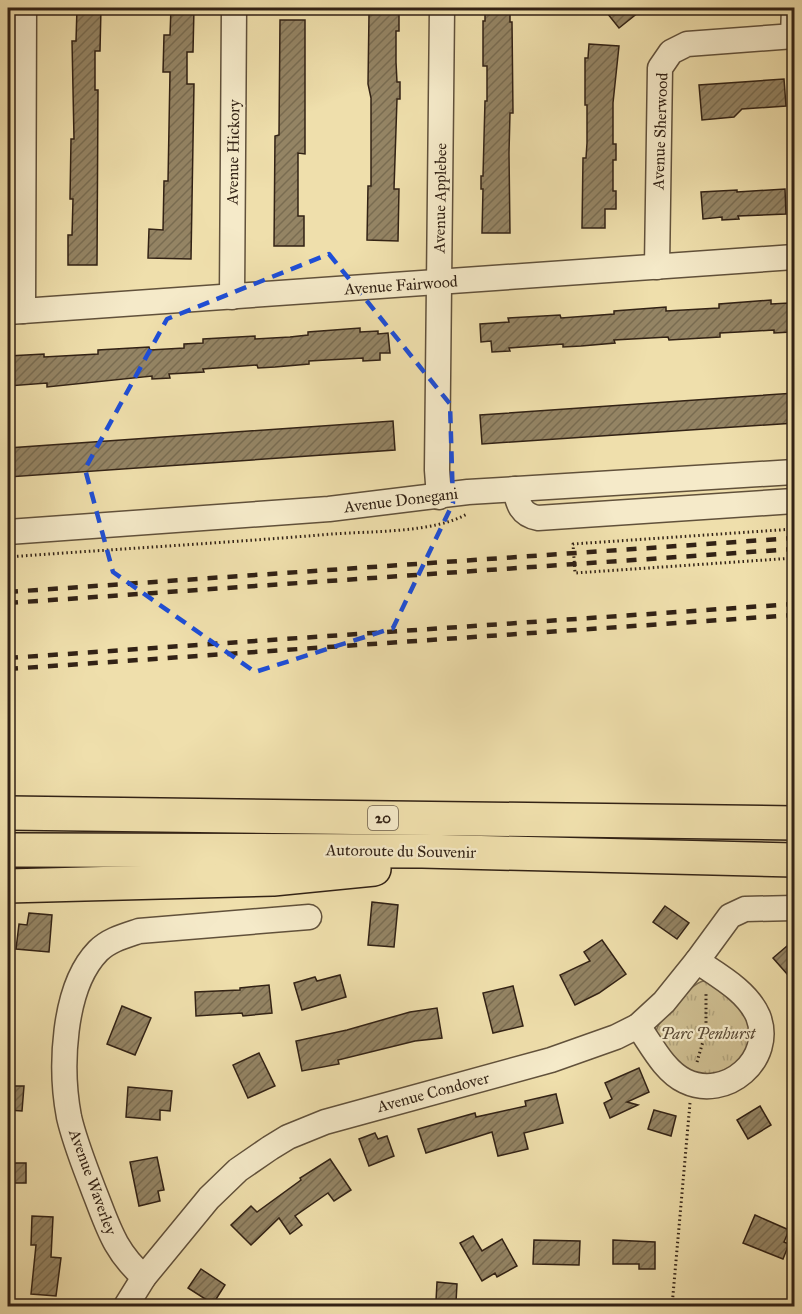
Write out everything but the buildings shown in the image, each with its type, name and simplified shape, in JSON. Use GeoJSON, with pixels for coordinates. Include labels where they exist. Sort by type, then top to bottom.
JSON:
{"type":"FeatureCollection","features":[{"type":"Feature","properties":{"kind":"highway","name":"Autoroute du Souvenir"},"geometry":{"type":"LineString","coordinates":[[8,813],[795,823]]}},
{"type":"Feature","properties":{"kind":"highway"},"geometry":{"type":"LineString","coordinates":[[758,822],[795,815]]}},
{"type":"Feature","properties":{"kind":"highway","name":"Autoroute du Souvenir"},"geometry":{"type":"LineString","coordinates":[[8,850],[302,850],[795,860]]}},
{"type":"Feature","properties":{"kind":"highway"},"geometry":{"type":"LineString","coordinates":[[8,886],[273,879],[531,853]]}},
{"type":"Feature","properties":{"kind":"street"},"geometry":{"type":"LineString","coordinates":[[15,312],[24,8]]}},
{"type":"Feature","properties":{"kind":"street","name":"Avenue Hickory"},"geometry":{"type":"LineString","coordinates":[[232,297],[234,8]]}},
{"type":"Feature","properties":{"kind":"street","name":"Avenue Applebee"},"geometry":{"type":"LineString","coordinates":[[439,497],[437,470],[442,8]]}},
{"type":"Feature","properties":{"kind":"street"},"geometry":{"type":"LineString","coordinates":[[794,8],[794,37]]}},
{"type":"Feature","properties":{"kind":"street","name":"Avenue Sherwood"},"geometry":{"type":"LineString","coordinates":[[657,267],[660,68],[671,52],[687,44],[794,37]]}},
{"type":"Feature","properties":{"kind":"street","name":"Avenue Fairwood"},"geometry":{"type":"LineString","coordinates":[[15,312],[795,257]]}},
{"type":"Feature","properties":{"kind":"street","name":"Avenue Donegani"},"geometry":{"type":"LineString","coordinates":[[8,532],[329,509],[515,489],[795,472]]}},
{"type":"Feature","properties":{"kind":"street"},"geometry":{"type":"LineString","coordinates":[[515,489],[518,504],[522,510],[538,518],[795,501]]}},
{"type":"Feature","properties":{"kind":"street","name":"Avenue Condover"},"geometry":{"type":"LineString","coordinates":[[144,1277],[179,1232],[225,1181],[252,1159],[288,1137],[343,1116],[551,1060],[616,1037],[638,1026],[664,1002],[697,961],[725,920],[737,911],[795,908]]}},
{"type":"Feature","properties":{"kind":"street","name":"Avenue Waverley"},"geometry":{"type":"LineString","coordinates":[[144,1277],[119,1251],[73,1134],[69,1115],[65,1077],[70,1014],[81,976],[99,950],[130,927],[309,916]]}},
{"type":"Feature","properties":{"kind":"street"},"geometry":{"type":"LineString","coordinates":[[638,1026],[671,1071],[684,1081],[700,1085],[721,1084],[734,1080],[752,1064],[758,1052],[761,1027],[759,1018],[745,997],[697,961]]}},
{"type":"Feature","properties":{"kind":"street"},"geometry":{"type":"LineString","coordinates":[[126,1306],[144,1277]]}},
{"type":"Feature","properties":{"kind":"path","name":"Avenue Donegani"},"geometry":{"type":"LineString","coordinates":[[8,557],[417,527],[448,523],[474,511]]}},
{"type":"Feature","properties":{"kind":"path"},"geometry":{"type":"LineString","coordinates":[[795,529],[573,544],[575,573],[795,558]]}},
{"type":"Feature","properties":{"kind":"path"},"geometry":{"type":"LineString","coordinates":[[696,1066],[706,1031],[705,1002],[708,987]]}},
{"type":"Feature","properties":{"kind":"path"},"geometry":{"type":"LineString","coordinates":[[672,1306],[691,1092]]}},
{"type":"Feature","properties":{"kind":"highlighted area"},"geometry":{"type":"Polygon","coordinates":[[[329,254],[450,404],[453,503],[393,628],[255,672],[113,572],[85,469],[167,319],[329,254]]]}},
{"type":"Feature","properties":{"kind":"green space","name":"Parc Penhurst"},"geometry":{"type":"Polygon","coordinates":[[[703,981],[737,1001],[753,1031],[742,1064],[709,1078],[681,1069],[656,1032],[662,1019],[675,1003],[703,981]]]}},
{"type":"Feature","properties":{"kind":"railway"},"geometry":{"type":"LineString","coordinates":[[8,592],[794,538]]}},
{"type":"Feature","properties":{"kind":"railway"},"geometry":{"type":"LineString","coordinates":[[8,603],[794,549]]}},
{"type":"Feature","properties":{"kind":"railway"},"geometry":{"type":"LineString","coordinates":[[8,658],[794,604]]}},
{"type":"Feature","properties":{"kind":"railway"},"geometry":{"type":"LineString","coordinates":[[8,669],[794,615]]}}]}
